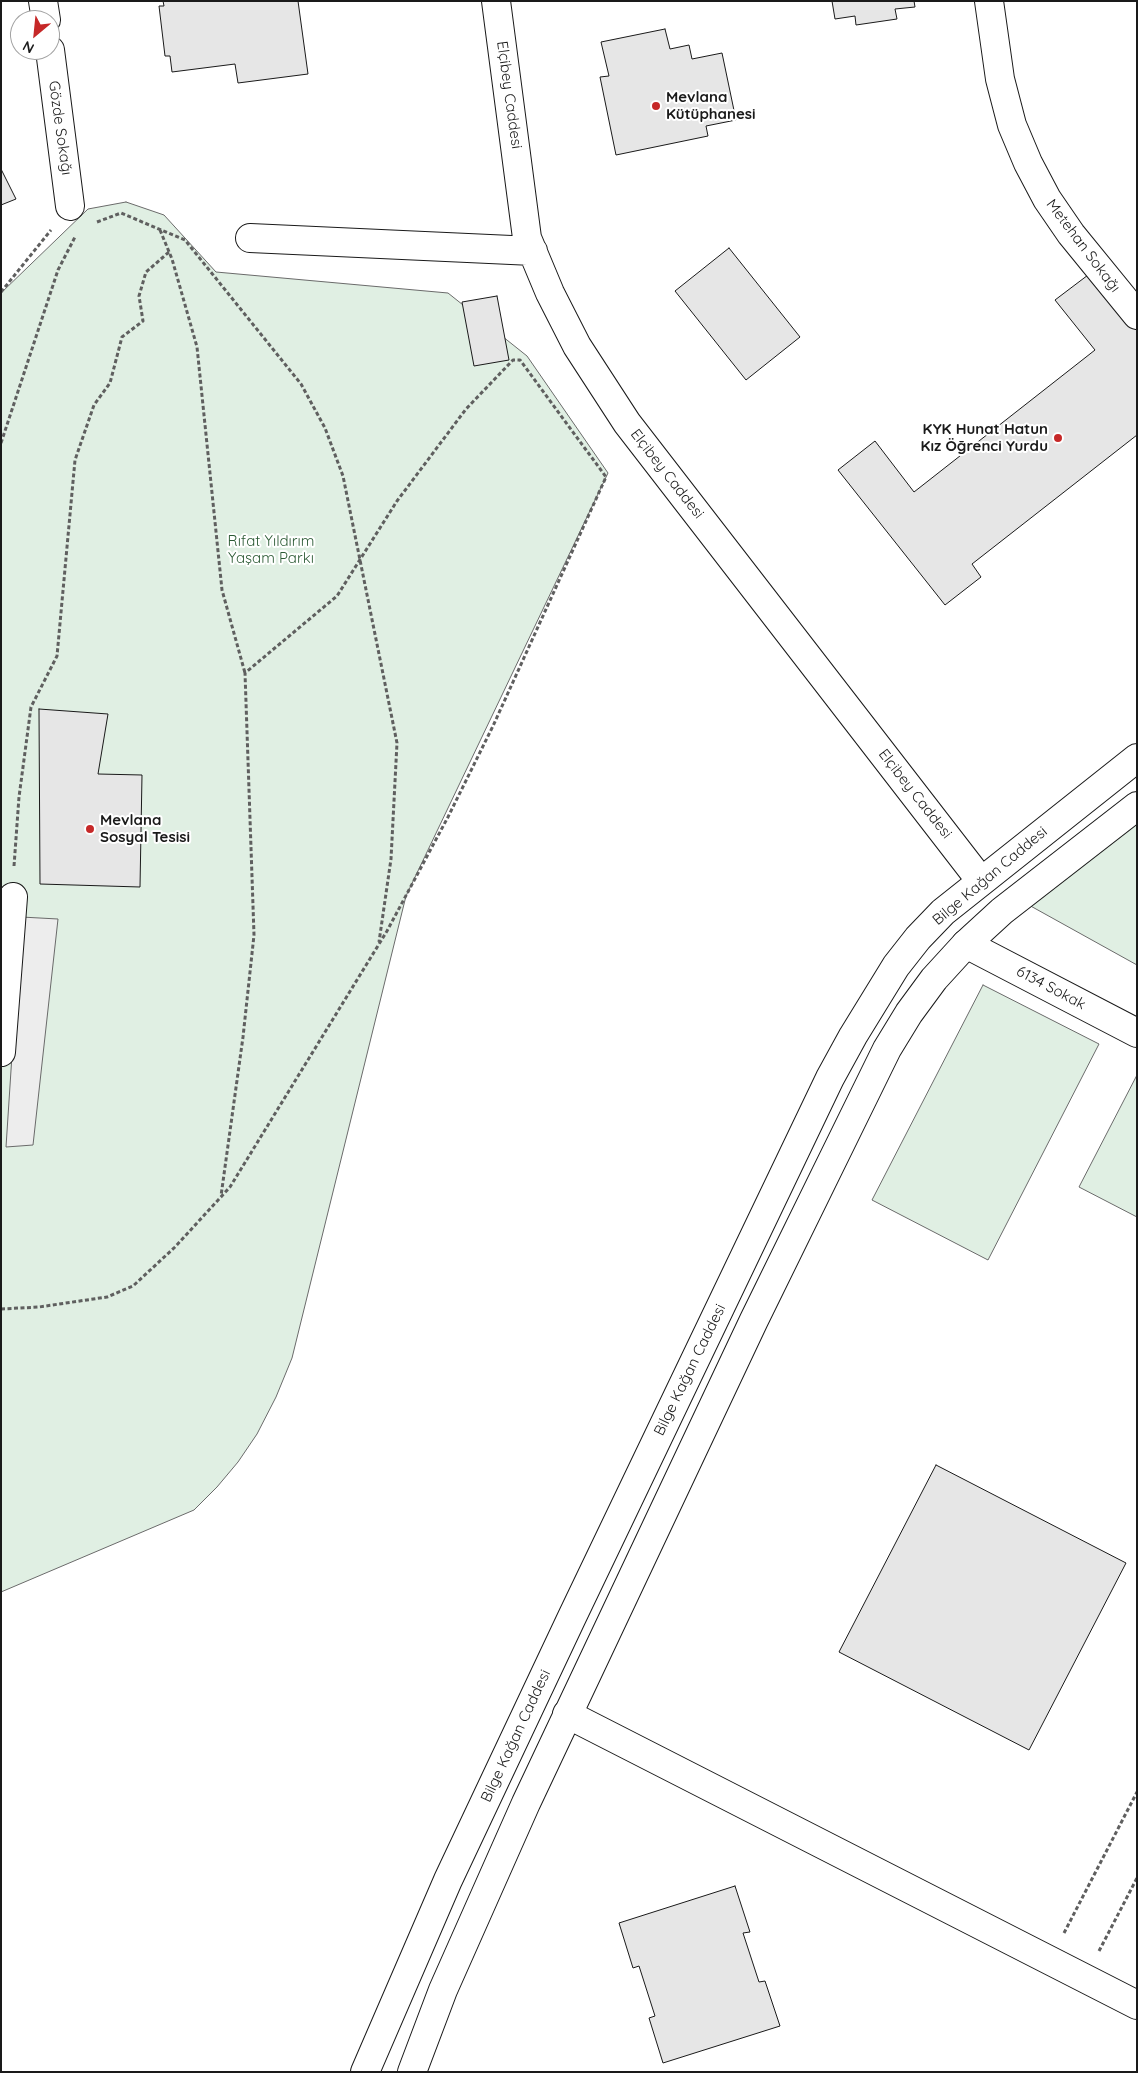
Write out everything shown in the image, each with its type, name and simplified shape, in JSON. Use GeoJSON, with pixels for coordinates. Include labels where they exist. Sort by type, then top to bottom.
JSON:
{"type":"FeatureCollection","features":[{"type":"Feature","properties":{"kind":"street","name":"Elçibey Caddesi"},"geometry":{"type":"LineString","coordinates":[[496,1],[527,238],[550,293],[577,346],[627,423],[982,880]]}},
{"type":"Feature","properties":{"kind":"street","name":"Metehan Sokağı"},"geometry":{"type":"LineString","coordinates":[[989,1],[992,33],[1004,95],[1012,125],[1028,163],[1047,199],[1071,234],[1137,315]]}},
{"type":"Feature","properties":{"kind":"street","name":"Gözde Sokağı"},"geometry":{"type":"LineString","coordinates":[[52,60],[79,216]]}},
{"type":"Feature","properties":{"kind":"street"},"geometry":{"type":"LineString","coordinates":[[250,238],[533,251]]}},
{"type":"Feature","properties":{"kind":"street","name":"Bilge Kağan Caddesi"},"geometry":{"type":"LineString","coordinates":[[365,2072],[457,1862],[696,1356],[830,1078],[896,966],[918,938],[943,912],[1137,758]]}},
{"type":"Feature","properties":{"kind":"street"},"geometry":{"type":"LineString","coordinates":[[412,2072],[443,1990],[567,1714],[750,1328],[886,1050],[909,1013],[934,979],[966,944],[1002,911],[1137,806]]}},
{"type":"Feature","properties":{"kind":"street"},"geometry":{"type":"LineString","coordinates":[[1,1052],[13,897]]}},
{"type":"Feature","properties":{"kind":"street","name":"6134 Sokak"},"geometry":{"type":"LineString","coordinates":[[966,944],[1137,1033]]}},
{"type":"Feature","properties":{"kind":"street"},"geometry":{"type":"LineString","coordinates":[[567,1714],[1137,2005]]}},
{"type":"Feature","properties":{"kind":"path"},"geometry":{"type":"LineString","coordinates":[[1,292],[79,216],[121,213],[185,240],[301,384],[325,428],[344,476],[397,743],[392,859],[378,946]]}},
{"type":"Feature","properties":{"kind":"path"},"geometry":{"type":"LineString","coordinates":[[160,230],[169,252],[197,347],[222,590],[245,673],[254,935],[243,1037],[221,1196]]}},
{"type":"Feature","properties":{"kind":"path"},"geometry":{"type":"LineString","coordinates":[[1,443],[58,270],[76,237]]}},
{"type":"Feature","properties":{"kind":"path"},"geometry":{"type":"LineString","coordinates":[[13,897],[18,797],[31,707],[57,656],[75,460],[94,405],[110,383],[122,337],[143,321],[139,296],[146,272],[169,252]]}},
{"type":"Feature","properties":{"kind":"path"},"geometry":{"type":"LineString","coordinates":[[1,1309],[39,1308],[107,1296],[133,1286],[175,1247],[230,1187],[378,946],[444,825],[489,734],[606,477],[520,360],[513,360],[466,409],[397,501],[337,596],[245,673]]}},
{"type":"Feature","properties":{"kind":"path"},"geometry":{"type":"LineString","coordinates":[[1050,1960],[1137,1792]]}},
{"type":"Feature","properties":{"kind":"path"},"geometry":{"type":"LineString","coordinates":[[1085,1978],[1137,1878]]}},
{"type":"Feature","properties":{"kind":"green space","name":"Rıfat Yıldırım Yaşam Parkı"},"geometry":{"type":"Polygon","coordinates":[[[126,202],[164,215],[216,272],[448,293],[527,356],[608,473],[406,896],[292,1358],[276,1397],[257,1434],[238,1462],[194,1510],[1,1592],[1,293],[88,209],[126,202]]]}},
{"type":"Feature","properties":{"kind":"green space"},"geometry":{"type":"Polygon","coordinates":[[[1137,818],[1137,965],[1027,904],[1137,818]]]}},
{"type":"Feature","properties":{"kind":"green space"},"geometry":{"type":"Polygon","coordinates":[[[983,985],[1099,1044],[988,1260],[872,1200],[983,985]]]}},
{"type":"Feature","properties":{"kind":"green space"},"geometry":{"type":"Polygon","coordinates":[[[1137,1075],[1137,1217],[1079,1187],[1137,1075]]]}},
{"type":"Feature","properties":{"kind":"shaded area"},"geometry":{"type":"Polygon","coordinates":[[[21,917],[58,919],[33,1145],[6,1147],[21,917]]]}},
{"type":"Feature","properties":{"kind":"building"},"geometry":{"type":"Polygon","coordinates":[[[163,1],[298,1],[308,74],[238,83],[235,64],[172,72],[170,56],[165,56],[159,6],[164,6],[163,1]]]}},
{"type":"Feature","properties":{"kind":"building"},"geometry":{"type":"Polygon","coordinates":[[[832,1],[914,1],[915,7],[895,9],[897,19],[856,25],[855,16],[835,19],[832,1]]]}},
{"type":"Feature","properties":{"kind":"building"},"geometry":{"type":"Polygon","coordinates":[[[665,29],[670,49],[689,45],[692,59],[722,53],[736,120],[706,126],[708,136],[616,155],[600,77],[609,76],[601,42],[665,29]]]}},
{"type":"Feature","properties":{"kind":"building"},"geometry":{"type":"Polygon","coordinates":[[[1,169],[16,199],[1,205],[1,169]]]}},
{"type":"Feature","properties":{"kind":"building"},"geometry":{"type":"Polygon","coordinates":[[[729,248],[800,337],[746,380],[675,291],[729,248]]]}},
{"type":"Feature","properties":{"kind":"building","name":"KYK Hunat Hatun Kız Öğrenci Yurdu"},"geometry":{"type":"Polygon","coordinates":[[[1092,272],[1137,329],[1137,435],[972,564],[981,577],[945,605],[838,470],[875,441],[914,492],[1095,350],[1055,300],[1092,272]]]}},
{"type":"Feature","properties":{"kind":"building"},"geometry":{"type":"Polygon","coordinates":[[[497,296],[509,360],[474,366],[462,302],[497,296]]]}},
{"type":"Feature","properties":{"kind":"building","name":"Mevlana Sosyal Tesisi"},"geometry":{"type":"Polygon","coordinates":[[[39,709],[108,714],[98,774],[142,775],[140,887],[40,884],[39,709]]]}},
{"type":"Feature","properties":{"kind":"building"},"geometry":{"type":"Polygon","coordinates":[[[936,1465],[1126,1563],[1029,1750],[839,1652],[936,1465]]]}},
{"type":"Feature","properties":{"kind":"building"},"geometry":{"type":"Polygon","coordinates":[[[735,1886],[750,1932],[743,1933],[759,1982],[765,1981],[780,2026],[663,2063],[649,2018],[655,2016],[639,1966],[633,1968],[619,1923],[735,1886]]]}},
{"type":"Feature","properties":{"kind":"place","name":"Mevlana Kütüphanesi"},"geometry":{"type":"Point","coordinates":[656,106]}},
{"type":"Feature","properties":{"kind":"place","name":"KYK Hunat Hatun Kız Öğrenci Yurdu"},"geometry":{"type":"Point","coordinates":[1058,438]}},
{"type":"Feature","properties":{"kind":"place","name":"Mevlana Sosyal Tesisi"},"geometry":{"type":"Point","coordinates":[90,829]}}]}
